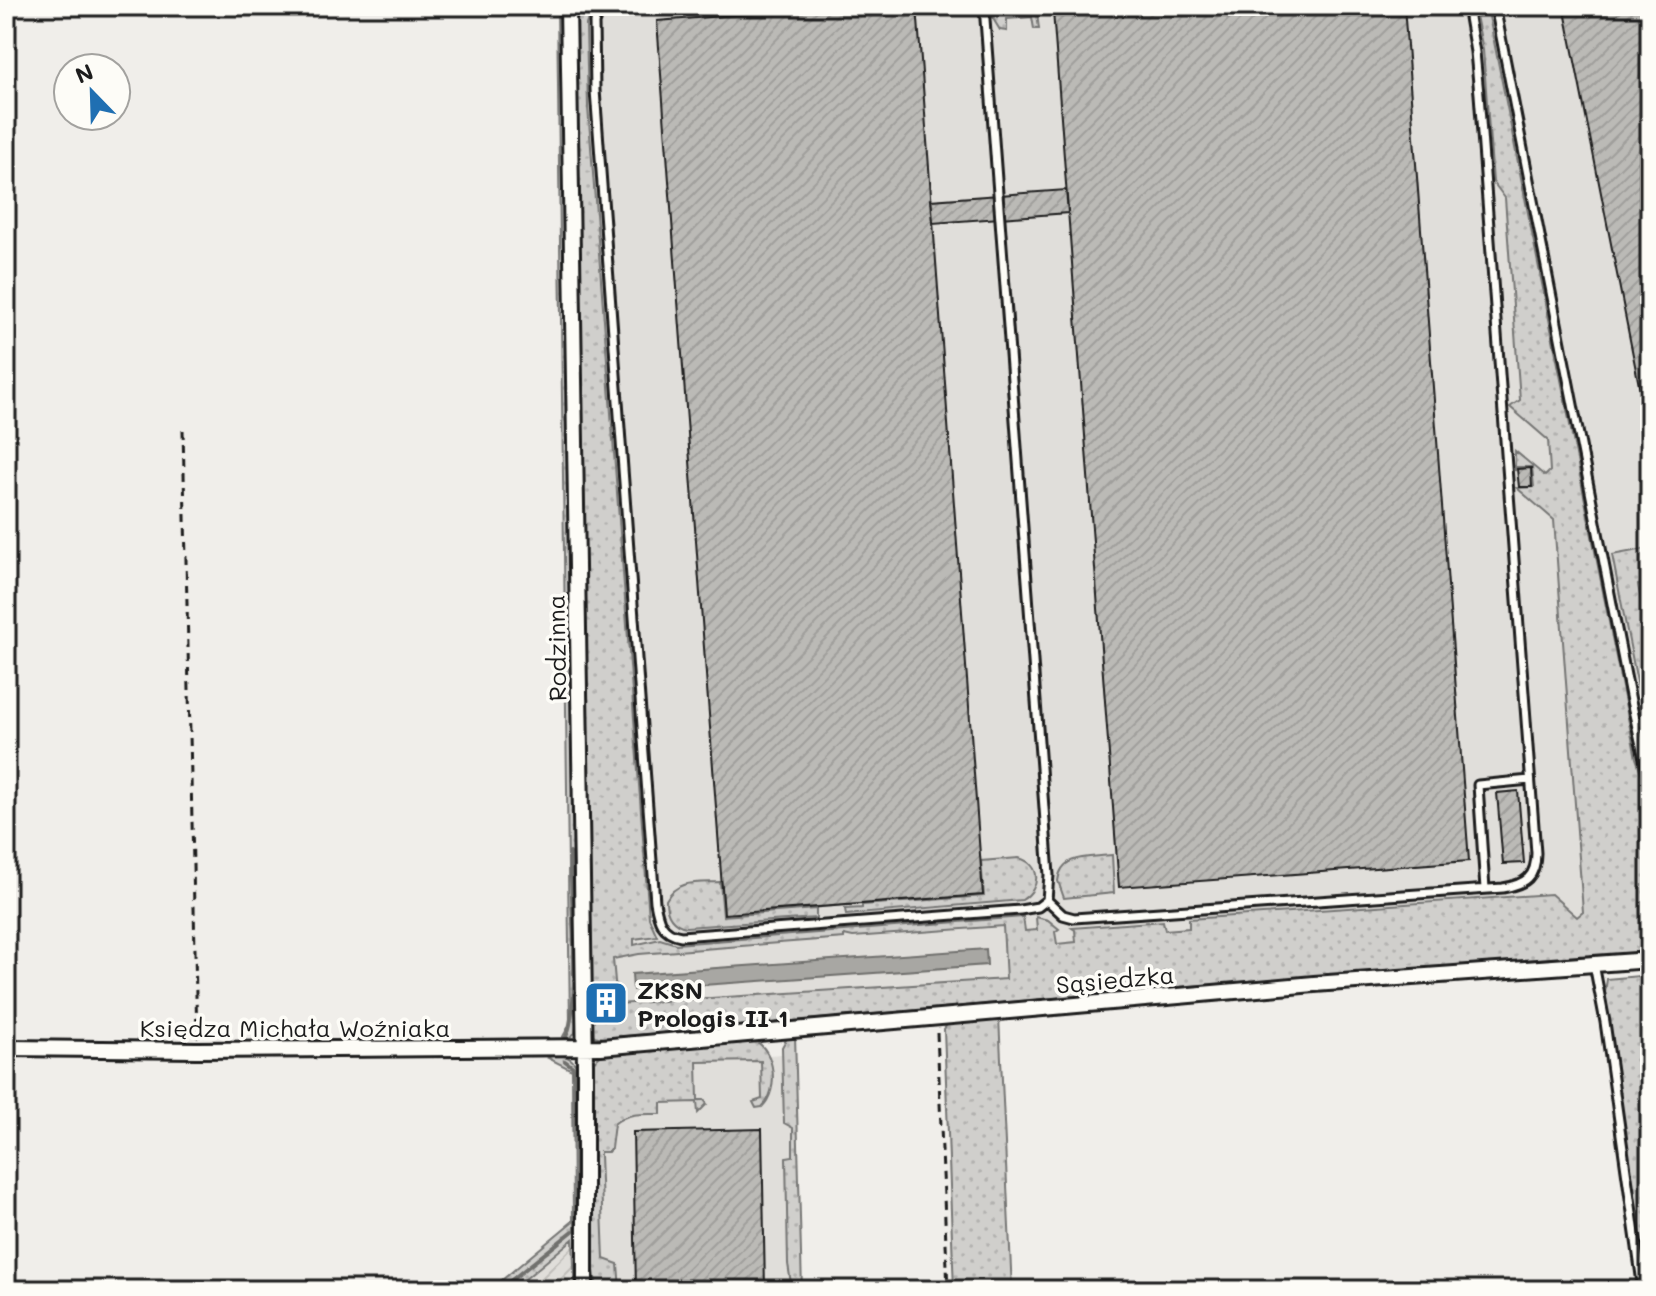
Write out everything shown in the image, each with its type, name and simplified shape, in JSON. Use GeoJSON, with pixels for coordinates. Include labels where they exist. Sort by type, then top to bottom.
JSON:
{"type":"FeatureCollection","features":[{"type":"Feature","properties":{"kind":"street","name":"Rodzinna"},"geometry":{"type":"LineString","coordinates":[[568,6],[585,1290]]}},
{"type":"Feature","properties":{"kind":"street","name":"Sąsiedzka"},"geometry":{"type":"LineString","coordinates":[[584,1048],[1314,984],[1650,960]]}},
{"type":"Feature","properties":{"kind":"street","name":"Księdza Michała Woźniaka"},"geometry":{"type":"LineString","coordinates":[[6,1048],[584,1048]]}},
{"type":"Feature","properties":{"kind":"lane"},"geometry":{"type":"LineString","coordinates":[[605,6],[594,23],[595,90],[658,919],[667,932],[681,936],[1020,910],[1038,907],[1047,900],[1050,883],[984,6]]}},
{"type":"Feature","properties":{"kind":"lane"},"geometry":{"type":"LineString","coordinates":[[1047,900],[1063,915],[1074,918],[1485,889],[1526,882],[1535,871],[1477,71],[1467,6]]}},
{"type":"Feature","properties":{"kind":"lane"},"geometry":{"type":"LineString","coordinates":[[1495,6],[1636,723],[1645,763],[1650,771]]}},
{"type":"Feature","properties":{"kind":"lane"},"geometry":{"type":"LineString","coordinates":[[1636,723],[1650,721]]}},
{"type":"Feature","properties":{"kind":"lane"},"geometry":{"type":"LineString","coordinates":[[1485,889],[1478,785],[1530,780]]}},
{"type":"Feature","properties":{"kind":"lane"},"geometry":{"type":"LineString","coordinates":[[1594,964],[1643,1290]]}},
{"type":"Feature","properties":{"kind":"path"},"geometry":{"type":"LineString","coordinates":[[183,430],[197,1050]]}},
{"type":"Feature","properties":{"kind":"path"},"geometry":{"type":"LineString","coordinates":[[936,1017],[948,1290]]}},
{"type":"Feature","properties":{"kind":"shaded area"},"geometry":{"type":"Polygon","coordinates":[[[557,6],[563,6],[577,1019],[575,1033],[565,1041],[561,1040],[570,1024],[557,6]]]}},
{"type":"Feature","properties":{"kind":"shaded area"},"geometry":{"type":"Polygon","coordinates":[[[573,6],[592,6],[586,25],[588,107],[649,918],[657,936],[634,939],[634,945],[660,939],[676,944],[1023,917],[1025,931],[1037,930],[1036,917],[1048,920],[1059,929],[1055,932],[1057,944],[1076,942],[1072,928],[1163,921],[1165,930],[1189,928],[1189,919],[1551,894],[1577,917],[1583,912],[1554,520],[1517,488],[1534,487],[1532,467],[1516,467],[1515,471],[1515,451],[1545,476],[1550,471],[1548,440],[1510,407],[1520,400],[1505,198],[1493,182],[1483,50],[1474,6],[1487,6],[1636,758],[1642,775],[1650,785],[1650,952],[1190,986],[603,1038],[594,1036],[590,1028],[573,6]],[[1003,926],[853,937],[844,935],[844,938],[639,954],[613,959],[617,1004],[1006,979],[1003,926]]]}},
{"type":"Feature","properties":{"kind":"shaded area"},"geometry":{"type":"Polygon","coordinates":[[[584,6],[1650,6],[1650,945],[610,1008],[609,991],[601,991],[584,6]]]}},
{"type":"Feature","properties":{"kind":"shaded area"},"geometry":{"type":"Polygon","coordinates":[[[993,6],[1036,6],[1039,29],[1034,29],[1032,17],[1007,19],[1007,31],[1000,30],[992,17],[993,6]]]}},
{"type":"Feature","properties":{"kind":"shaded area"},"geometry":{"type":"Polygon","coordinates":[[[1650,548],[1650,582],[1638,585],[1650,648],[1650,707],[1639,692],[1612,555],[1650,548]]]}},
{"type":"Feature","properties":{"kind":"shaded area"},"geometry":{"type":"Polygon","coordinates":[[[1112,855],[1114,893],[1064,898],[1058,881],[1064,866],[1086,857],[1112,855]]]}},
{"type":"Feature","properties":{"kind":"shaded area"},"geometry":{"type":"Polygon","coordinates":[[[1019,858],[1032,866],[1036,877],[1033,889],[1022,900],[846,915],[845,909],[862,908],[862,905],[984,896],[981,861],[1019,858]]]}},
{"type":"Feature","properties":{"kind":"shaded area"},"geometry":{"type":"Polygon","coordinates":[[[720,882],[723,916],[816,909],[816,918],[686,927],[671,918],[666,900],[676,888],[720,882]]]}},
{"type":"Feature","properties":{"kind":"shaded area"},"geometry":{"type":"Polygon","coordinates":[[[986,949],[987,965],[633,990],[632,974],[986,949]]]}},
{"type":"Feature","properties":{"kind":"shaded area"},"geometry":{"type":"Polygon","coordinates":[[[1650,975],[1648,1290],[1605,992],[1607,979],[1650,975]]]}},
{"type":"Feature","properties":{"kind":"shaded area"},"geometry":{"type":"Polygon","coordinates":[[[999,1017],[1012,1290],[954,1290],[944,1029],[949,1022],[999,1017]]]}},
{"type":"Feature","properties":{"kind":"shaded area"},"geometry":{"type":"Polygon","coordinates":[[[795,1035],[802,1290],[792,1290],[788,1264],[786,1157],[793,1156],[793,1128],[784,1123],[782,1047],[787,1038],[795,1035]]]}},
{"type":"Feature","properties":{"kind":"shaded area"},"geometry":{"type":"Polygon","coordinates":[[[754,1040],[767,1053],[773,1072],[771,1091],[762,1107],[756,1108],[753,1102],[762,1099],[761,1061],[697,1062],[698,1100],[704,1100],[707,1104],[698,1113],[697,1102],[661,1103],[661,1114],[630,1116],[614,1124],[611,1148],[608,1152],[600,1152],[600,1155],[604,1259],[618,1264],[620,1290],[597,1290],[591,1250],[593,1062],[603,1054],[754,1040]]]}},
{"type":"Feature","properties":{"kind":"shaded area"},"geometry":{"type":"Polygon","coordinates":[[[795,1053],[802,1290],[600,1290],[601,1068],[795,1053]]]}},
{"type":"Feature","properties":{"kind":"shaded area"},"geometry":{"type":"Polygon","coordinates":[[[553,1055],[570,1058],[578,1073],[580,1290],[575,1290],[573,1239],[512,1290],[490,1290],[573,1221],[572,1070],[548,1058],[553,1055]]]}},
{"type":"Feature","properties":{"kind":"shaded area"},"geometry":{"type":"Polygon","coordinates":[[[574,1238],[575,1290],[512,1290],[574,1238]]]}},
{"type":"Feature","properties":{"kind":"building"},"geometry":{"type":"Polygon","coordinates":[[[853,6],[917,6],[983,895],[724,914],[657,21],[853,6]]]}},
{"type":"Feature","properties":{"kind":"building"},"geometry":{"type":"Polygon","coordinates":[[[1042,6],[1404,6],[1469,861],[1119,887],[1053,11],[1043,11],[1042,6]]]}},
{"type":"Feature","properties":{"kind":"building"},"geometry":{"type":"Polygon","coordinates":[[[1564,6],[1650,6],[1650,441],[1564,6]]]}},
{"type":"Feature","properties":{"kind":"building"},"geometry":{"type":"Polygon","coordinates":[[[1066,190],[1068,213],[933,223],[931,200],[1066,190]]]}},
{"type":"Feature","properties":{"kind":"building"},"geometry":{"type":"Polygon","coordinates":[[[1531,468],[1532,487],[1519,487],[1517,469],[1531,468]]]}},
{"type":"Feature","properties":{"kind":"building"},"geometry":{"type":"Polygon","coordinates":[[[1518,791],[1524,863],[1503,864],[1497,793],[1518,791]]]}},
{"type":"Feature","properties":{"kind":"building"},"geometry":{"type":"Polygon","coordinates":[[[762,1129],[765,1290],[636,1290],[633,1132],[762,1129]]]}},
{"type":"Feature","properties":{"kind":"waterway"},"geometry":{"type":"LineString","coordinates":[[566,1037],[571,1022],[574,976],[570,853]]}},
{"type":"Feature","properties":{"kind":"waterway"},"geometry":{"type":"LineString","coordinates":[[565,1061],[573,1067],[575,1082],[576,1229]]}},
{"type":"Feature","properties":{"kind":"waterway"},"geometry":{"type":"LineString","coordinates":[[499,1290],[573,1231]]}},
{"type":"Feature","properties":{"kind":"place","name":"ZKSN Prologis II 1"},"geometry":{"type":"Point","coordinates":[606,1003]}}]}
